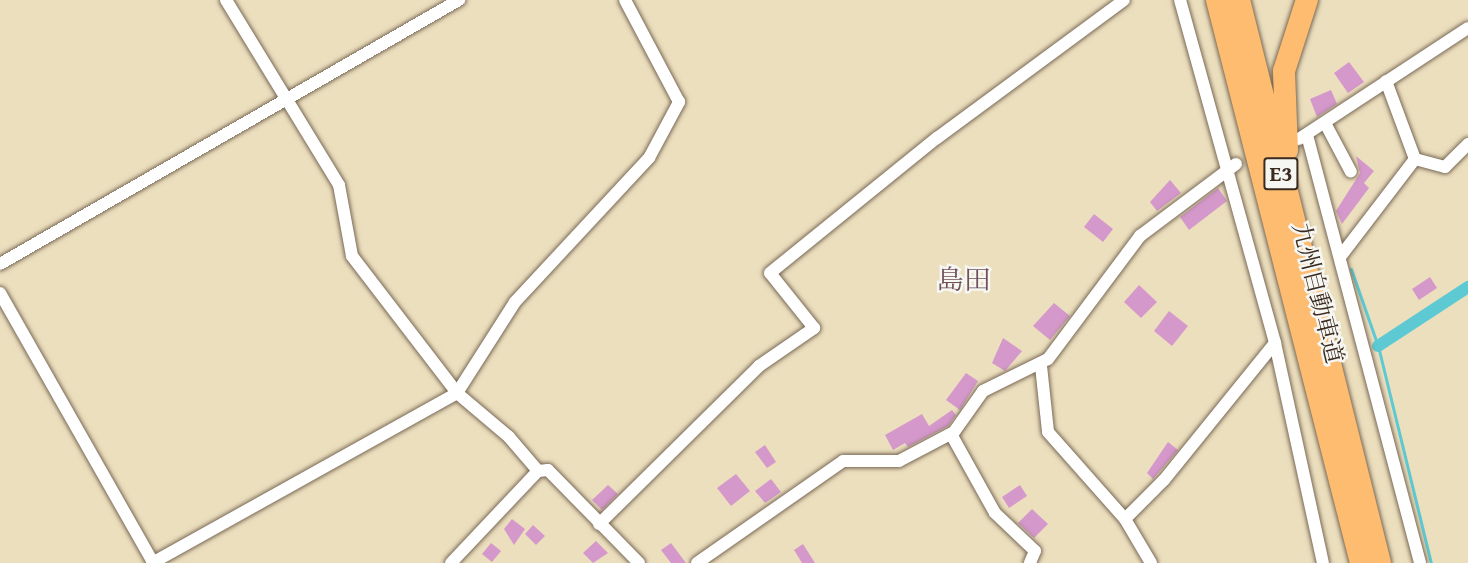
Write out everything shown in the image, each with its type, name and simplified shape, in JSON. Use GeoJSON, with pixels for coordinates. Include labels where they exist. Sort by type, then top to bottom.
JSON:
{"type":"FeatureCollection","features":[{"type":"Feature","properties":{"kind":"highway"},"geometry":{"type":"LineString","coordinates":[[1202,0],[1277,240]]}},
{"type":"Feature","properties":{"kind":"highway","name":"九州自動車道"},"geometry":{"type":"LineString","coordinates":[[1217,0],[1360,563]]}},
{"type":"Feature","properties":{"kind":"highway","name":"九州自動車道"},"geometry":{"type":"LineString","coordinates":[[1239,0],[1380,563]]}},
{"type":"Feature","properties":{"kind":"highway"},"geometry":{"type":"LineString","coordinates":[[1307,0],[1291,37],[1283,106],[1325,347]]}},
{"type":"Feature","properties":{"kind":"street"},"geometry":{"type":"LineString","coordinates":[[226,0],[284,100],[339,185],[352,256],[457,393],[509,437],[538,471]]}},
{"type":"Feature","properties":{"kind":"street"},"geometry":{"type":"LineString","coordinates":[[0,264],[459,0]]}},
{"type":"Feature","properties":{"kind":"street"},"geometry":{"type":"LineString","coordinates":[[0,293],[152,562],[457,393],[515,302],[649,158],[679,102],[625,0]]}},
{"type":"Feature","properties":{"kind":"street"},"geometry":{"type":"LineString","coordinates":[[599,524],[759,366],[814,328],[770,273],[937,138],[1124,0]]}},
{"type":"Feature","properties":{"kind":"street"},"geometry":{"type":"LineString","coordinates":[[1180,0],[1231,166],[1275,343],[1323,563]]}},
{"type":"Feature","properties":{"kind":"street"},"geometry":{"type":"LineString","coordinates":[[1420,563],[1340,257],[1303,137],[1468,28]]}},
{"type":"Feature","properties":{"kind":"street"},"geometry":{"type":"LineString","coordinates":[[1386,81],[1415,159]]}},
{"type":"Feature","properties":{"kind":"street"},"geometry":{"type":"LineString","coordinates":[[1325,123],[1351,172]]}},
{"type":"Feature","properties":{"kind":"street"},"geometry":{"type":"LineString","coordinates":[[1415,159],[1445,167],[1468,144]]}},
{"type":"Feature","properties":{"kind":"street"},"geometry":{"type":"LineString","coordinates":[[1340,257],[1415,159]]}},
{"type":"Feature","properties":{"kind":"street"},"geometry":{"type":"LineString","coordinates":[[697,563],[843,460],[899,461],[951,434],[983,392],[1041,366],[1140,236],[1231,166]]}},
{"type":"Feature","properties":{"kind":"street"},"geometry":{"type":"LineString","coordinates":[[1125,519],[1164,480],[1275,343]]}},
{"type":"Feature","properties":{"kind":"street"},"geometry":{"type":"LineString","coordinates":[[1041,366],[1048,432],[1125,519],[1151,563]]}},
{"type":"Feature","properties":{"kind":"street"},"geometry":{"type":"LineString","coordinates":[[951,434],[995,513],[1035,551],[1030,563]]}},
{"type":"Feature","properties":{"kind":"street"},"geometry":{"type":"LineString","coordinates":[[451,563],[538,471],[548,470],[639,563]]}},
{"type":"Feature","properties":{"kind":"building"},"geometry":{"type":"Polygon","coordinates":[[[1349,62],[1364,82],[1348,93],[1334,73],[1349,62]]]}},
{"type":"Feature","properties":{"kind":"building"},"geometry":{"type":"Polygon","coordinates":[[[1331,90],[1337,104],[1317,117],[1310,99],[1331,90]]]}},
{"type":"Feature","properties":{"kind":"building"},"geometry":{"type":"Polygon","coordinates":[[[1356,156],[1374,171],[1364,183],[1369,188],[1342,224],[1336,211],[1360,173],[1356,156]]]}},
{"type":"Feature","properties":{"kind":"building"},"geometry":{"type":"Polygon","coordinates":[[[1170,180],[1181,193],[1157,211],[1150,202],[1170,180]]]}},
{"type":"Feature","properties":{"kind":"building"},"geometry":{"type":"Polygon","coordinates":[[[1218,188],[1227,201],[1189,230],[1180,217],[1218,188]]]}},
{"type":"Feature","properties":{"kind":"building"},"geometry":{"type":"Polygon","coordinates":[[[1094,214],[1113,229],[1103,242],[1084,227],[1094,214]]]}},
{"type":"Feature","properties":{"kind":"building"},"geometry":{"type":"Polygon","coordinates":[[[1430,277],[1437,288],[1419,300],[1412,289],[1430,277]]]}},
{"type":"Feature","properties":{"kind":"building"},"geometry":{"type":"Polygon","coordinates":[[[1139,285],[1157,302],[1141,318],[1124,302],[1139,285]]]}},
{"type":"Feature","properties":{"kind":"building"},"geometry":{"type":"Polygon","coordinates":[[[1054,303],[1070,316],[1050,340],[1033,326],[1054,303]]]}},
{"type":"Feature","properties":{"kind":"building"},"geometry":{"type":"Polygon","coordinates":[[[1169,311],[1188,326],[1172,346],[1154,331],[1169,311]]]}},
{"type":"Feature","properties":{"kind":"building"},"geometry":{"type":"Polygon","coordinates":[[[1003,338],[1022,351],[1005,371],[992,363],[1003,338]]]}},
{"type":"Feature","properties":{"kind":"building"},"geometry":{"type":"Polygon","coordinates":[[[966,373],[978,381],[960,410],[946,400],[966,373]]]}},
{"type":"Feature","properties":{"kind":"building"},"geometry":{"type":"Polygon","coordinates":[[[952,410],[956,415],[948,426],[908,447],[905,443],[893,450],[885,435],[922,414],[929,426],[952,410]]]}},
{"type":"Feature","properties":{"kind":"building"},"geometry":{"type":"Polygon","coordinates":[[[1168,442],[1178,450],[1153,479],[1147,473],[1168,442]]]}},
{"type":"Feature","properties":{"kind":"building"},"geometry":{"type":"Polygon","coordinates":[[[765,445],[776,462],[767,468],[755,452],[765,445]]]}},
{"type":"Feature","properties":{"kind":"building"},"geometry":{"type":"Polygon","coordinates":[[[736,474],[750,491],[731,506],[717,488],[736,474]]]}},
{"type":"Feature","properties":{"kind":"building"},"geometry":{"type":"Polygon","coordinates":[[[771,479],[781,492],[765,503],[755,491],[771,479]]]}},
{"type":"Feature","properties":{"kind":"building"},"geometry":{"type":"Polygon","coordinates":[[[608,485],[618,494],[602,510],[592,500],[608,485]]]}},
{"type":"Feature","properties":{"kind":"building"},"geometry":{"type":"Polygon","coordinates":[[[1020,485],[1027,496],[1009,508],[1002,497],[1020,485]]]}},
{"type":"Feature","properties":{"kind":"building"},"geometry":{"type":"Polygon","coordinates":[[[1032,509],[1048,524],[1034,538],[1018,523],[1032,509]]]}},
{"type":"Feature","properties":{"kind":"building"},"geometry":{"type":"Polygon","coordinates":[[[512,519],[525,529],[514,545],[504,529],[512,519]]]}},
{"type":"Feature","properties":{"kind":"building"},"geometry":{"type":"Polygon","coordinates":[[[533,525],[545,536],[536,545],[525,534],[533,525]]]}},
{"type":"Feature","properties":{"kind":"building"},"geometry":{"type":"Polygon","coordinates":[[[596,541],[608,553],[593,563],[583,553],[596,541]]]}},
{"type":"Feature","properties":{"kind":"building"},"geometry":{"type":"Polygon","coordinates":[[[491,543],[501,551],[492,562],[482,554],[491,543]]]}},
{"type":"Feature","properties":{"kind":"building"},"geometry":{"type":"Polygon","coordinates":[[[671,543],[686,563],[671,563],[661,550],[671,543]]]}},
{"type":"Feature","properties":{"kind":"building"},"geometry":{"type":"Polygon","coordinates":[[[803,544],[815,563],[802,563],[794,550],[803,544]]]}},
{"type":"Feature","properties":{"kind":"waterway"},"geometry":{"type":"LineString","coordinates":[[1351,269],[1378,346],[1431,563]]}},
{"type":"Feature","properties":{"kind":"waterway"},"geometry":{"type":"LineString","coordinates":[[1378,346],[1468,287]]}},
{"type":"Feature","properties":{"kind":"district","name":"島田"},"geometry":{"type":"Point","coordinates":[964,280]}}]}
